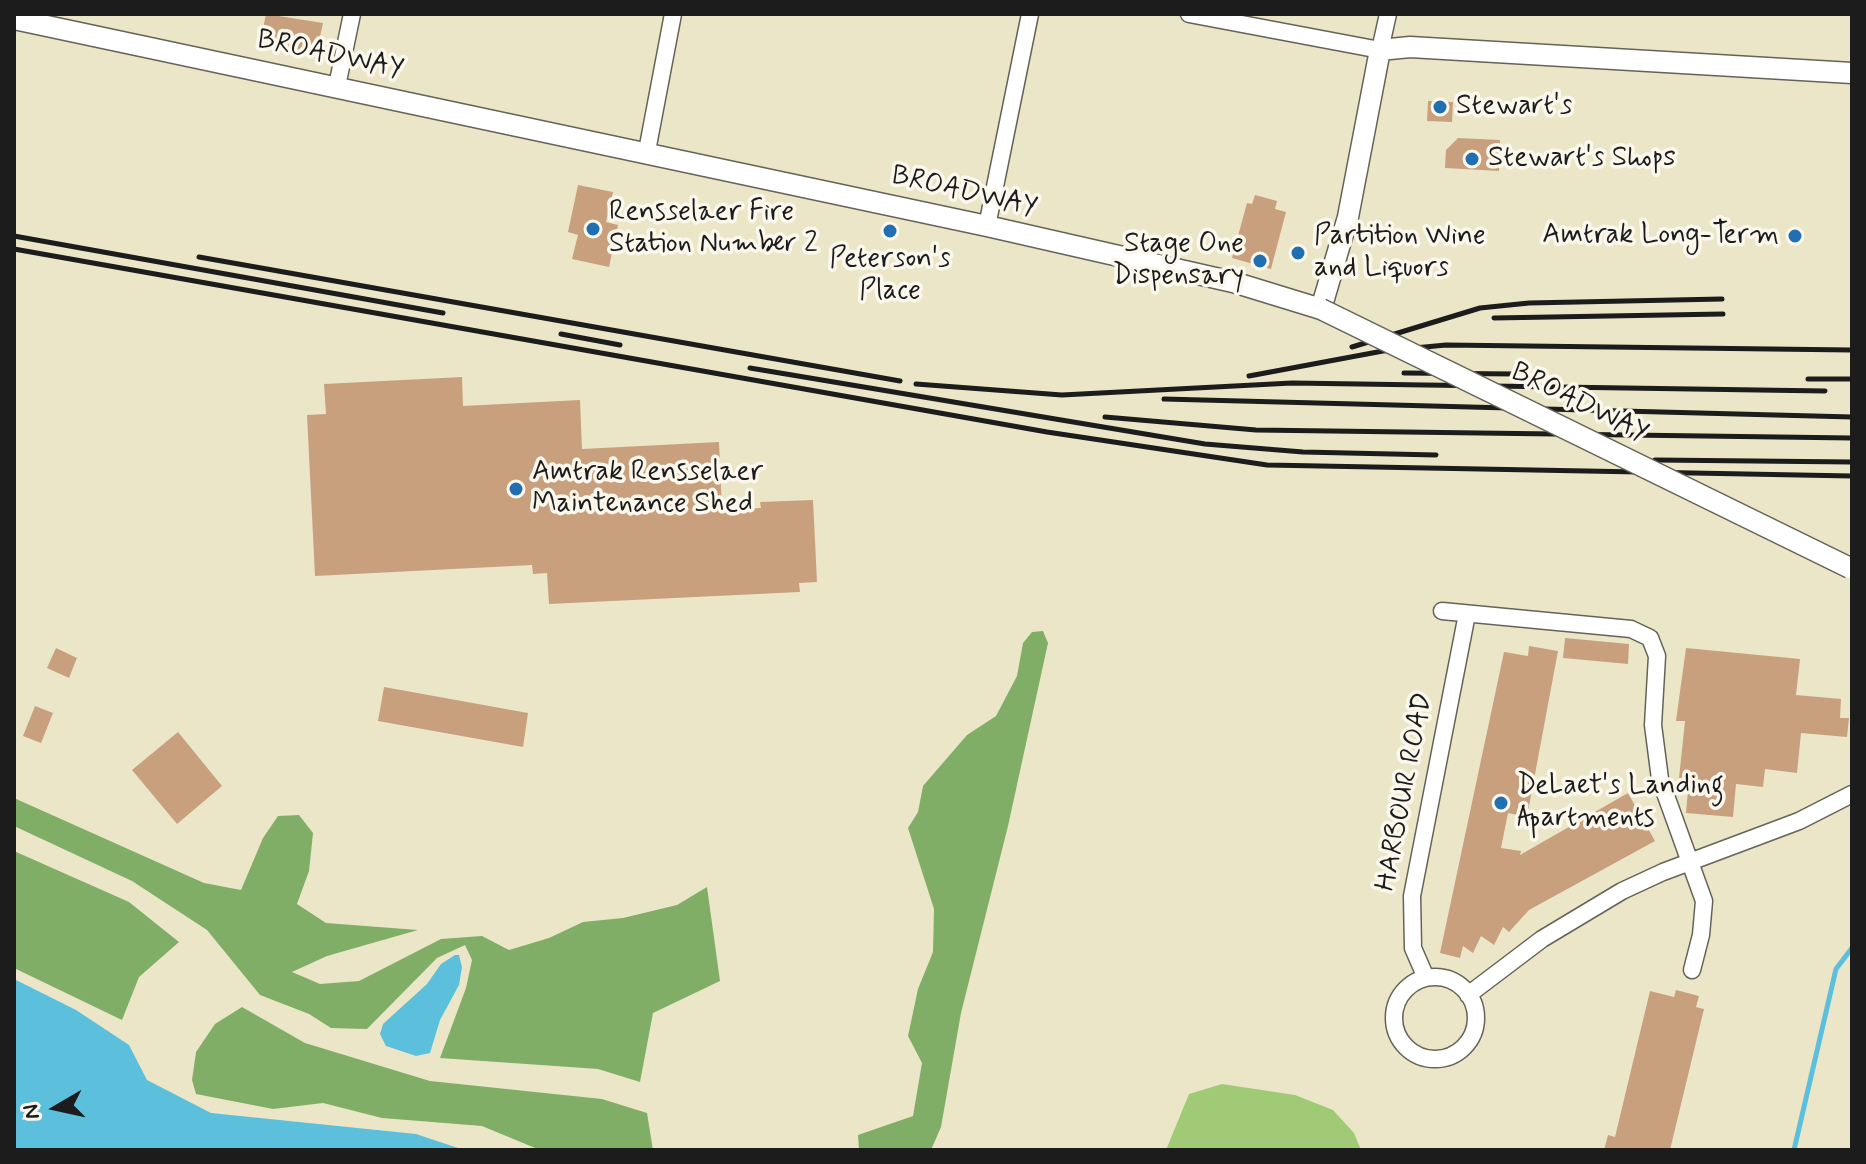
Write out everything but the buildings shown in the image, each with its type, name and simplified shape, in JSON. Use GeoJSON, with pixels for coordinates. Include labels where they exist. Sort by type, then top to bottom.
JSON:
{"type":"FeatureCollection","features":[{"type":"Feature","properties":{"kind":"street"},"geometry":{"type":"LineString","coordinates":[[337,86],[352,14]]}},
{"type":"Feature","properties":{"kind":"street"},"geometry":{"type":"LineString","coordinates":[[647,151],[673,14]]}},
{"type":"Feature","properties":{"kind":"street"},"geometry":{"type":"LineString","coordinates":[[987,226],[1030,14]]}},
{"type":"Feature","properties":{"kind":"street"},"geometry":{"type":"LineString","coordinates":[[1189,14],[1380,50],[1410,47],[1852,73]]}},
{"type":"Feature","properties":{"kind":"street"},"geometry":{"type":"LineString","coordinates":[[1321,309],[1348,217],[1388,14]]}},
{"type":"Feature","properties":{"kind":"street","name":"BROADWAY"},"geometry":{"type":"LineString","coordinates":[[14,19],[60,21],[337,86],[647,151],[1233,282],[1321,309],[1851,568]]}},
{"type":"Feature","properties":{"kind":"street"},"geometry":{"type":"LineString","coordinates":[[1442,611],[1631,629],[1650,638],[1657,656],[1653,712],[1658,765],[1668,806],[1702,892],[1704,913],[1692,970]]}},
{"type":"Feature","properties":{"kind":"street","name":"HARBOUR ROAD"},"geometry":{"type":"LineString","coordinates":[[1426,978],[1413,948],[1412,896],[1467,614]]}},
{"type":"Feature","properties":{"kind":"street"},"geometry":{"type":"LineString","coordinates":[[1468,995],[1582,913],[1690,861],[1799,821],[1852,794]]}},
{"type":"Feature","properties":{"kind":"street"},"geometry":{"type":"LineString","coordinates":[[1426,978],[1449,979],[1468,995],[1475,1018],[1467,1043],[1450,1055],[1420,1056],[1400,1039],[1395,1012],[1405,989],[1426,978]]}},
{"type":"Feature","properties":{"kind":"green space"},"geometry":{"type":"Polygon","coordinates":[[[1043,631],[1048,643],[1008,826],[961,1013],[941,1127],[931,1150],[859,1150],[858,1135],[913,1116],[922,1063],[908,1036],[918,989],[933,952],[934,909],[908,828],[918,812],[923,786],[967,735],[996,716],[1017,676],[1023,643],[1032,632],[1043,631]]]}},
{"type":"Feature","properties":{"kind":"green space"},"geometry":{"type":"Polygon","coordinates":[[[14,798],[204,883],[241,890],[263,838],[278,816],[299,815],[313,833],[309,871],[297,904],[326,923],[418,930],[327,956],[292,972],[320,984],[359,981],[441,939],[482,936],[509,950],[549,938],[583,922],[623,918],[677,905],[707,887],[720,981],[653,1013],[640,1082],[598,1069],[440,1058],[466,988],[472,960],[465,945],[437,958],[367,1029],[331,1028],[309,1014],[260,995],[207,930],[132,881],[14,826],[14,798]]]}},
{"type":"Feature","properties":{"kind":"green space"},"geometry":{"type":"Polygon","coordinates":[[[14,851],[129,902],[179,942],[139,977],[122,1020],[14,968],[14,851]]]}},
{"type":"Feature","properties":{"kind":"green space"},"geometry":{"type":"Polygon","coordinates":[[[242,1007],[305,1043],[430,1081],[602,1099],[647,1113],[653,1150],[540,1150],[482,1126],[382,1118],[323,1103],[273,1109],[196,1094],[192,1080],[196,1052],[215,1024],[242,1007]]]}},
{"type":"Feature","properties":{"kind":"green space"},"geometry":{"type":"Polygon","coordinates":[[[1222,1084],[1295,1095],[1333,1110],[1354,1133],[1361,1150],[1166,1150],[1189,1094],[1222,1084]]]}},
{"type":"Feature","properties":{"kind":"water"},"geometry":{"type":"Polygon","coordinates":[[[459,955],[462,967],[459,985],[440,1020],[430,1053],[416,1056],[386,1046],[380,1034],[383,1024],[427,984],[441,964],[459,955]]]}},
{"type":"Feature","properties":{"kind":"water"},"geometry":{"type":"Polygon","coordinates":[[[14,979],[76,1010],[129,1045],[147,1080],[211,1113],[416,1134],[464,1150],[14,1150],[14,979]]]}},
{"type":"Feature","properties":{"kind":"waterway"},"geometry":{"type":"LineString","coordinates":[[1794,1150],[1836,969],[1852,948]]}},
{"type":"Feature","properties":{"kind":"railway"},"geometry":{"type":"LineString","coordinates":[[14,236],[443,313]]}},
{"type":"Feature","properties":{"kind":"railway"},"geometry":{"type":"LineString","coordinates":[[14,249],[1047,432],[1267,465],[1852,476]]}},
{"type":"Feature","properties":{"kind":"railway"},"geometry":{"type":"LineString","coordinates":[[199,257],[900,381]]}},
{"type":"Feature","properties":{"kind":"railway"},"geometry":{"type":"LineString","coordinates":[[1352,347],[1480,308],[1529,303],[1722,299]]}},
{"type":"Feature","properties":{"kind":"railway"},"geometry":{"type":"LineString","coordinates":[[1494,318],[1723,314]]}},
{"type":"Feature","properties":{"kind":"railway"},"geometry":{"type":"LineString","coordinates":[[561,334],[620,345]]}},
{"type":"Feature","properties":{"kind":"railway"},"geometry":{"type":"LineString","coordinates":[[1249,376],[1383,351],[1446,345],[1852,350]]}},
{"type":"Feature","properties":{"kind":"railway"},"geometry":{"type":"LineString","coordinates":[[750,368],[1205,444],[1303,452],[1436,455]]}},
{"type":"Feature","properties":{"kind":"railway"},"geometry":{"type":"LineString","coordinates":[[1404,373],[1516,374]]}},
{"type":"Feature","properties":{"kind":"railway"},"geometry":{"type":"LineString","coordinates":[[1808,379],[1852,379]]}},
{"type":"Feature","properties":{"kind":"railway"},"geometry":{"type":"LineString","coordinates":[[916,384],[1062,395],[1292,383],[1825,391]]}},
{"type":"Feature","properties":{"kind":"railway"},"geometry":{"type":"LineString","coordinates":[[1164,399],[1852,417]]}},
{"type":"Feature","properties":{"kind":"railway"},"geometry":{"type":"LineString","coordinates":[[1105,417],[1256,430],[1852,438]]}},
{"type":"Feature","properties":{"kind":"railway"},"geometry":{"type":"LineString","coordinates":[[1655,460],[1852,462]]}},
{"type":"Feature","properties":{"kind":"place","name":"Stewart's"},"geometry":{"type":"Point","coordinates":[1440,107]}},
{"type":"Feature","properties":{"kind":"place","name":"Stewart's Shops"},"geometry":{"type":"Point","coordinates":[1472,159]}},
{"type":"Feature","properties":{"kind":"place","name":"Rensselaer Fire Station Number 2"},"geometry":{"type":"Point","coordinates":[593,229]}},
{"type":"Feature","properties":{"kind":"place","name":"Peterson's Place"},"geometry":{"type":"Point","coordinates":[890,231]}},
{"type":"Feature","properties":{"kind":"place","name":"Amtrak Long-Term"},"geometry":{"type":"Point","coordinates":[1795,236]}},
{"type":"Feature","properties":{"kind":"place","name":"Partition Wine and Liquors"},"geometry":{"type":"Point","coordinates":[1298,253]}},
{"type":"Feature","properties":{"kind":"place","name":"Stage One Dispensary"},"geometry":{"type":"Point","coordinates":[1260,261]}},
{"type":"Feature","properties":{"kind":"place","name":"Amtrak Rensselaer Maintenance Shed"},"geometry":{"type":"Point","coordinates":[516,489]}},
{"type":"Feature","properties":{"kind":"place","name":"DeLaet's Landing Apartments"},"geometry":{"type":"Point","coordinates":[1501,803]}}]}
